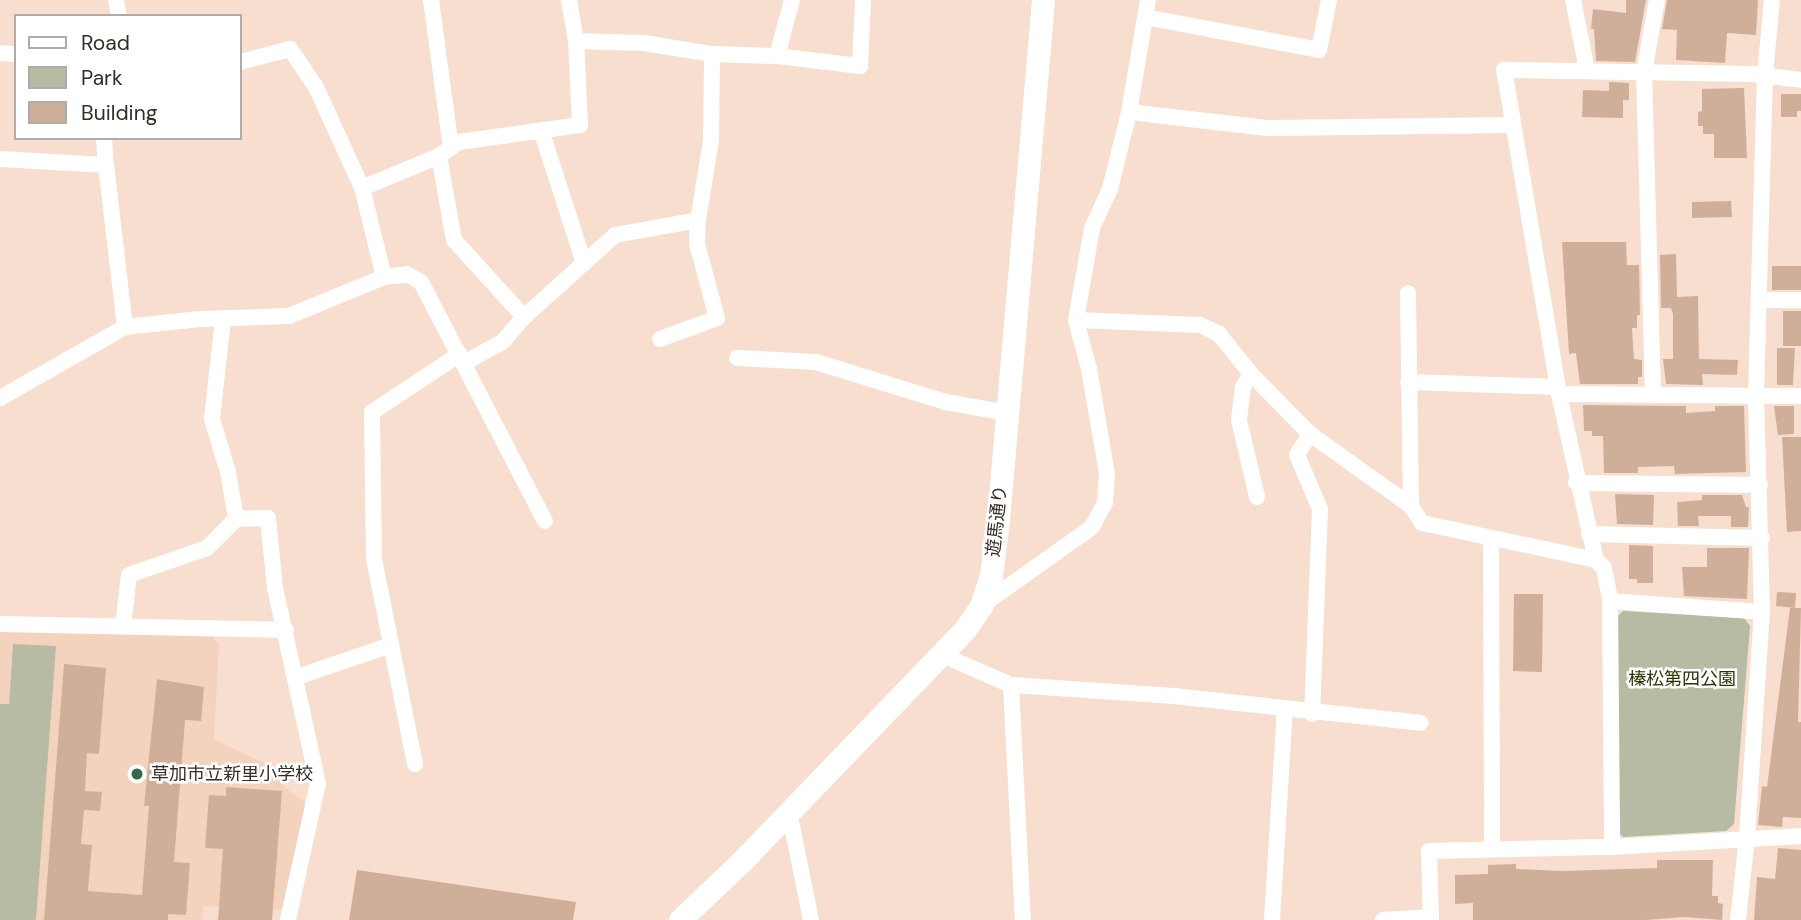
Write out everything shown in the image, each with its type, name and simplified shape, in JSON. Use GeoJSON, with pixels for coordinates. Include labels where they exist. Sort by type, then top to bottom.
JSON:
{"type":"FeatureCollection","features":[{"type":"Feature","properties":{"kind":"street"},"geometry":{"type":"LineString","coordinates":[[431,0],[454,240],[524,317]]}},
{"type":"Feature","properties":{"kind":"street"},"geometry":{"type":"LineString","coordinates":[[362,188],[445,152],[459,142],[580,125],[576,41],[569,0]]}},
{"type":"Feature","properties":{"kind":"street"},"geometry":{"type":"LineString","coordinates":[[777,56],[792,0]]}},
{"type":"Feature","properties":{"kind":"street"},"geometry":{"type":"LineString","coordinates":[[576,41],[644,43],[712,54],[777,56],[860,66],[863,0]]}},
{"type":"Feature","properties":{"kind":"street","name":"遊馬通り"},"geometry":{"type":"LineString","coordinates":[[680,920],[965,629],[981,606],[993,565],[1043,0]]}},
{"type":"Feature","properties":{"kind":"street"},"geometry":{"type":"LineString","coordinates":[[981,606],[1092,527],[1105,503],[1107,474],[1089,369],[1076,320],[1092,228],[1110,188],[1129,112],[1148,0]]}},
{"type":"Feature","properties":{"kind":"street"},"geometry":{"type":"LineString","coordinates":[[1145,17],[1319,50],[1329,0]]}},
{"type":"Feature","properties":{"kind":"street"},"geometry":{"type":"LineString","coordinates":[[1573,0],[1587,70]]}},
{"type":"Feature","properties":{"kind":"street"},"geometry":{"type":"LineString","coordinates":[[1654,394],[1644,72],[1657,0]]}},
{"type":"Feature","properties":{"kind":"street"},"geometry":{"type":"LineString","coordinates":[[1738,920],[1747,837],[1762,612],[1756,395],[1765,75],[1772,0]]}},
{"type":"Feature","properties":{"kind":"street"},"geometry":{"type":"LineString","coordinates":[[242,61],[290,49],[316,87],[362,188],[384,278]]}},
{"type":"Feature","properties":{"kind":"street"},"geometry":{"type":"LineString","coordinates":[[660,339],[718,318],[697,244],[698,220],[711,141],[712,54]]}},
{"type":"Feature","properties":{"kind":"street"},"geometry":{"type":"LineString","coordinates":[[1595,560],[1576,484],[1504,71],[1587,70],[1765,75],[1801,80]]}},
{"type":"Feature","properties":{"kind":"street"},"geometry":{"type":"LineString","coordinates":[[1129,112],[1267,128],[1512,125]]}},
{"type":"Feature","properties":{"kind":"street"},"geometry":{"type":"LineString","coordinates":[[541,130],[583,263]]}},
{"type":"Feature","properties":{"kind":"street"},"geometry":{"type":"LineString","coordinates":[[104,140],[125,327]]}},
{"type":"Feature","properties":{"kind":"street"},"geometry":{"type":"LineString","coordinates":[[0,159],[106,165]]}},
{"type":"Feature","properties":{"kind":"street"},"geometry":{"type":"LineString","coordinates":[[415,764],[374,559],[372,412],[462,359],[502,342],[524,317],[615,235],[698,220]]}},
{"type":"Feature","properties":{"kind":"street"},"geometry":{"type":"LineString","coordinates":[[0,397],[125,327],[289,316],[384,278],[407,274],[421,282],[545,521]]}},
{"type":"Feature","properties":{"kind":"street"},"geometry":{"type":"LineString","coordinates":[[1408,293],[1411,506]]}},
{"type":"Feature","properties":{"kind":"street"},"geometry":{"type":"LineString","coordinates":[[1759,300],[1801,300]]}},
{"type":"Feature","properties":{"kind":"street"},"geometry":{"type":"LineString","coordinates":[[223,319],[212,419],[228,472],[236,519]]}},
{"type":"Feature","properties":{"kind":"street"},"geometry":{"type":"LineString","coordinates":[[1076,320],[1200,325],[1219,334],[1251,374],[1310,434],[1411,506],[1423,523],[1595,560],[1604,568],[1610,601],[1612,847]]}},
{"type":"Feature","properties":{"kind":"street"},"geometry":{"type":"LineString","coordinates":[[737,358],[816,362],[944,402],[1008,413]]}},
{"type":"Feature","properties":{"kind":"street"},"geometry":{"type":"LineString","coordinates":[[1251,374],[1243,387],[1239,420],[1257,498]]}},
{"type":"Feature","properties":{"kind":"street"},"geometry":{"type":"LineString","coordinates":[[1408,382],[1559,391],[1801,396]]}},
{"type":"Feature","properties":{"kind":"street"},"geometry":{"type":"LineString","coordinates":[[1310,434],[1297,455],[1320,509],[1312,713]]}},
{"type":"Feature","properties":{"kind":"street"},"geometry":{"type":"LineString","coordinates":[[1576,484],[1760,485]]}},
{"type":"Feature","properties":{"kind":"street"},"geometry":{"type":"LineString","coordinates":[[123,626],[129,575],[207,548],[236,519],[268,518],[275,588],[297,677],[318,783],[288,920]]}},
{"type":"Feature","properties":{"kind":"street"},"geometry":{"type":"LineString","coordinates":[[1589,534],[1762,538]]}},
{"type":"Feature","properties":{"kind":"street"},"geometry":{"type":"LineString","coordinates":[[1491,538],[1492,849]]}},
{"type":"Feature","properties":{"kind":"street"},"geometry":{"type":"LineString","coordinates":[[1610,601],[1762,612]]}},
{"type":"Feature","properties":{"kind":"street"},"geometry":{"type":"LineString","coordinates":[[0,624],[286,630]]}},
{"type":"Feature","properties":{"kind":"street"},"geometry":{"type":"LineString","coordinates":[[297,677],[391,645]]}},
{"type":"Feature","properties":{"kind":"street"},"geometry":{"type":"LineString","coordinates":[[940,654],[1012,685],[1285,708],[1421,723]]}},
{"type":"Feature","properties":{"kind":"street"},"geometry":{"type":"LineString","coordinates":[[1012,685],[1023,920]]}},
{"type":"Feature","properties":{"kind":"street"},"geometry":{"type":"LineString","coordinates":[[1272,920],[1285,708]]}},
{"type":"Feature","properties":{"kind":"street"},"geometry":{"type":"LineString","coordinates":[[786,814],[792,826],[811,920]]}},
{"type":"Feature","properties":{"kind":"street"},"geometry":{"type":"LineString","coordinates":[[1383,920],[1431,918],[1429,852],[1612,847],[1747,837],[1801,836]]}},
{"type":"Feature","properties":{"kind":"shaded area","name":"草加市立新里小学校"},"geometry":{"type":"Polygon","coordinates":[[[0,630],[213,637],[219,644],[214,739],[264,763],[283,786],[308,805],[285,910],[204,906],[202,920],[0,920],[0,630]]]}},
{"type":"Feature","properties":{"kind":"green space","name":"榛松第四公園"},"geometry":{"type":"Polygon","coordinates":[[[1623,611],[1744,618],[1750,626],[1734,824],[1726,831],[1623,837],[1618,832],[1618,616],[1623,611]]]}},
{"type":"Feature","properties":{"kind":"green space"},"geometry":{"type":"Polygon","coordinates":[[[13,644],[56,646],[36,920],[0,920],[0,704],[9,704],[13,644]]]}},
{"type":"Feature","properties":{"kind":"building"},"geometry":{"type":"Polygon","coordinates":[[[1626,0],[1646,0],[1635,62],[1596,61],[1594,29],[1591,29],[1593,9],[1626,13],[1626,0]]]}},
{"type":"Feature","properties":{"kind":"building"},"geometry":{"type":"Polygon","coordinates":[[[1667,0],[1758,0],[1756,35],[1727,33],[1725,63],[1676,60],[1677,30],[1662,29],[1667,0]]]}},
{"type":"Feature","properties":{"kind":"building"},"geometry":{"type":"Polygon","coordinates":[[[1609,82],[1629,83],[1629,100],[1623,100],[1623,118],[1582,117],[1583,90],[1609,91],[1609,82]]]}},
{"type":"Feature","properties":{"kind":"building"},"geometry":{"type":"Polygon","coordinates":[[[1744,88],[1747,158],[1714,158],[1714,134],[1703,134],[1703,126],[1698,126],[1698,112],[1702,111],[1702,89],[1744,88]]]}},
{"type":"Feature","properties":{"kind":"building"},"geometry":{"type":"Polygon","coordinates":[[[1781,94],[1801,94],[1801,111],[1797,111],[1797,117],[1781,117],[1781,94]]]}},
{"type":"Feature","properties":{"kind":"building"},"geometry":{"type":"Polygon","coordinates":[[[1731,201],[1732,217],[1692,218],[1692,202],[1731,201]]]}},
{"type":"Feature","properties":{"kind":"building"},"geometry":{"type":"Polygon","coordinates":[[[1562,242],[1626,242],[1627,265],[1639,265],[1640,315],[1637,315],[1637,328],[1632,328],[1634,359],[1642,360],[1642,377],[1638,377],[1638,384],[1580,384],[1576,353],[1569,354],[1562,242]]]}},
{"type":"Feature","properties":{"kind":"building"},"geometry":{"type":"Polygon","coordinates":[[[1676,254],[1677,297],[1698,296],[1699,359],[1738,360],[1737,375],[1702,374],[1703,385],[1666,384],[1663,359],[1673,359],[1673,314],[1671,308],[1661,308],[1660,255],[1676,254]]]}},
{"type":"Feature","properties":{"kind":"building"},"geometry":{"type":"Polygon","coordinates":[[[1772,266],[1801,266],[1801,290],[1772,290],[1772,266]]]}},
{"type":"Feature","properties":{"kind":"building"},"geometry":{"type":"Polygon","coordinates":[[[1783,311],[1801,311],[1801,346],[1783,346],[1783,311]]]}},
{"type":"Feature","properties":{"kind":"building"},"geometry":{"type":"Polygon","coordinates":[[[1777,348],[1795,348],[1793,385],[1777,385],[1777,348]]]}},
{"type":"Feature","properties":{"kind":"building"},"geometry":{"type":"Polygon","coordinates":[[[1583,405],[1686,406],[1686,413],[1715,411],[1715,406],[1744,406],[1746,472],[1675,474],[1674,466],[1638,467],[1638,473],[1604,473],[1603,436],[1592,436],[1592,431],[1584,431],[1583,405]]]}},
{"type":"Feature","properties":{"kind":"building"},"geometry":{"type":"Polygon","coordinates":[[[1774,406],[1794,406],[1794,434],[1778,435],[1774,406]]]}},
{"type":"Feature","properties":{"kind":"building"},"geometry":{"type":"Polygon","coordinates":[[[1782,437],[1801,437],[1801,531],[1787,532],[1782,437]]]}},
{"type":"Feature","properties":{"kind":"building"},"geometry":{"type":"Polygon","coordinates":[[[1615,494],[1654,495],[1653,525],[1617,524],[1615,494]]]}},
{"type":"Feature","properties":{"kind":"building"},"geometry":{"type":"Polygon","coordinates":[[[1702,495],[1742,495],[1746,507],[1749,507],[1748,527],[1731,527],[1731,516],[1698,516],[1699,526],[1678,526],[1677,502],[1702,500],[1702,495]]]}},
{"type":"Feature","properties":{"kind":"building"},"geometry":{"type":"Polygon","coordinates":[[[1629,545],[1653,546],[1653,583],[1637,583],[1637,579],[1629,579],[1629,545]]]}},
{"type":"Feature","properties":{"kind":"building"},"geometry":{"type":"Polygon","coordinates":[[[1707,548],[1749,548],[1747,599],[1684,596],[1682,567],[1707,567],[1707,548]]]}},
{"type":"Feature","properties":{"kind":"building"},"geometry":{"type":"Polygon","coordinates":[[[1777,592],[1796,593],[1795,608],[1776,606],[1777,592]]]}},
{"type":"Feature","properties":{"kind":"building"},"geometry":{"type":"Polygon","coordinates":[[[1514,594],[1543,594],[1542,672],[1513,671],[1514,594]]]}},
{"type":"Feature","properties":{"kind":"building"},"geometry":{"type":"Polygon","coordinates":[[[1790,608],[1801,608],[1798,722],[1801,722],[1801,818],[1783,817],[1782,827],[1758,825],[1762,786],[1767,787],[1790,608]]]}},
{"type":"Feature","properties":{"kind":"building"},"geometry":{"type":"Polygon","coordinates":[[[64,664],[106,668],[99,754],[87,753],[85,791],[102,792],[100,811],[84,810],[81,844],[92,845],[88,891],[142,895],[149,806],[144,806],[157,679],[204,687],[201,721],[185,720],[174,862],[190,863],[186,915],[168,914],[168,920],[44,920],[64,664]]]}},
{"type":"Feature","properties":{"kind":"building"},"geometry":{"type":"Polygon","coordinates":[[[226,787],[282,791],[272,920],[218,920],[223,849],[205,848],[209,795],[226,796],[226,787]]]}},
{"type":"Feature","properties":{"kind":"building"},"geometry":{"type":"Polygon","coordinates":[[[1778,848],[1801,850],[1801,920],[1754,920],[1757,877],[1775,879],[1778,848]]]}},
{"type":"Feature","properties":{"kind":"building"},"geometry":{"type":"Polygon","coordinates":[[[1657,860],[1713,860],[1712,896],[1718,896],[1718,903],[1723,904],[1722,920],[1685,917],[1645,920],[1473,920],[1473,903],[1455,904],[1455,875],[1488,874],[1488,865],[1516,864],[1516,869],[1562,871],[1657,868],[1657,860]]]}},
{"type":"Feature","properties":{"kind":"building"},"geometry":{"type":"Polygon","coordinates":[[[357,870],[576,902],[573,920],[349,920],[357,870]]]}},
{"type":"Feature","properties":{"kind":"place","name":"草加市立新里小学校"},"geometry":{"type":"Point","coordinates":[137,774]}}]}
